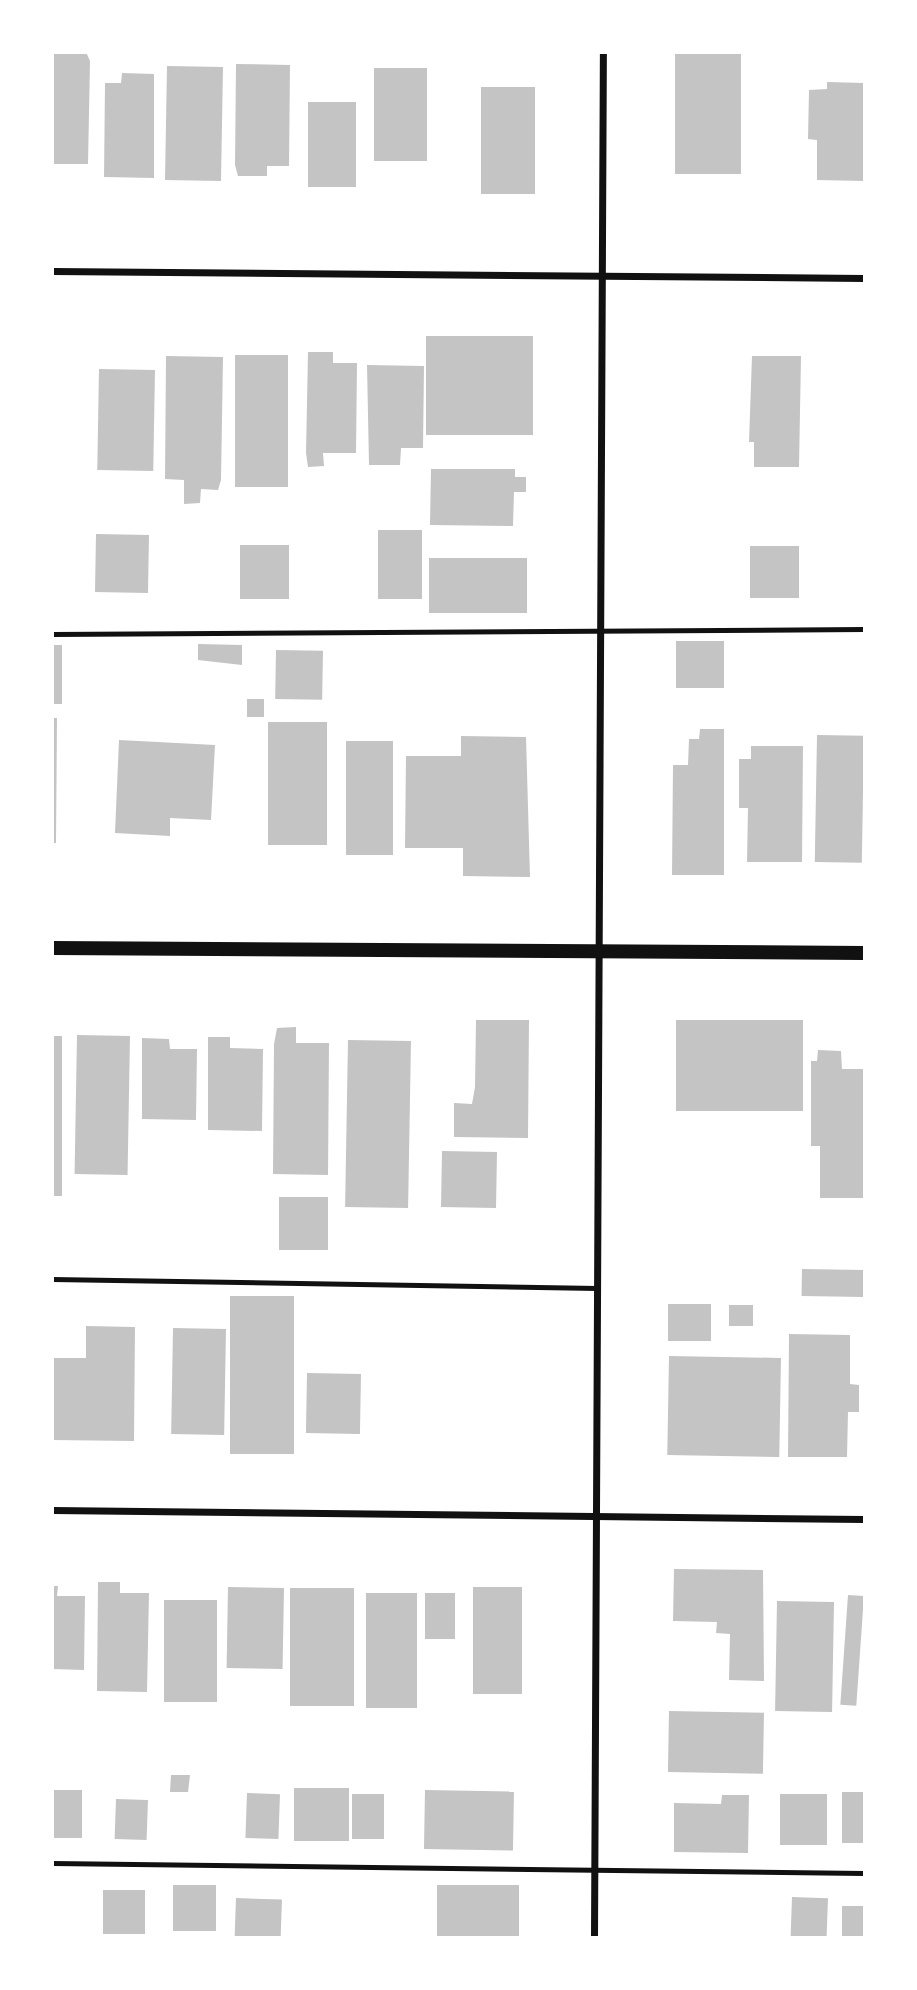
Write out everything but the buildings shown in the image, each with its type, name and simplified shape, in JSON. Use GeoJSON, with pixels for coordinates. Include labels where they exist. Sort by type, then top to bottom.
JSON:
{"type":"FeatureCollection","features":[{"type":"Feature","properties":{"kind":"main road"},"geometry":{"type":"LineString","coordinates":[[52,948],[864,953]]}},
{"type":"Feature","properties":{"kind":"street"},"geometry":{"type":"LineString","coordinates":[[594,1937],[597,1516],[596,951],[604,274],[603,52]]}},
{"type":"Feature","properties":{"kind":"street"},"geometry":{"type":"LineString","coordinates":[[52,271],[864,278]]}},
{"type":"Feature","properties":{"kind":"street"},"geometry":{"type":"LineString","coordinates":[[52,1510],[864,1519]]}},
{"type":"Feature","properties":{"kind":"lane"},"geometry":{"type":"LineString","coordinates":[[52,634],[598,628],[864,629]]}},
{"type":"Feature","properties":{"kind":"lane"},"geometry":{"type":"LineString","coordinates":[[52,1279],[597,1288]]}},
{"type":"Feature","properties":{"kind":"lane"},"geometry":{"type":"LineString","coordinates":[[52,1863],[864,1873]]}}]}
